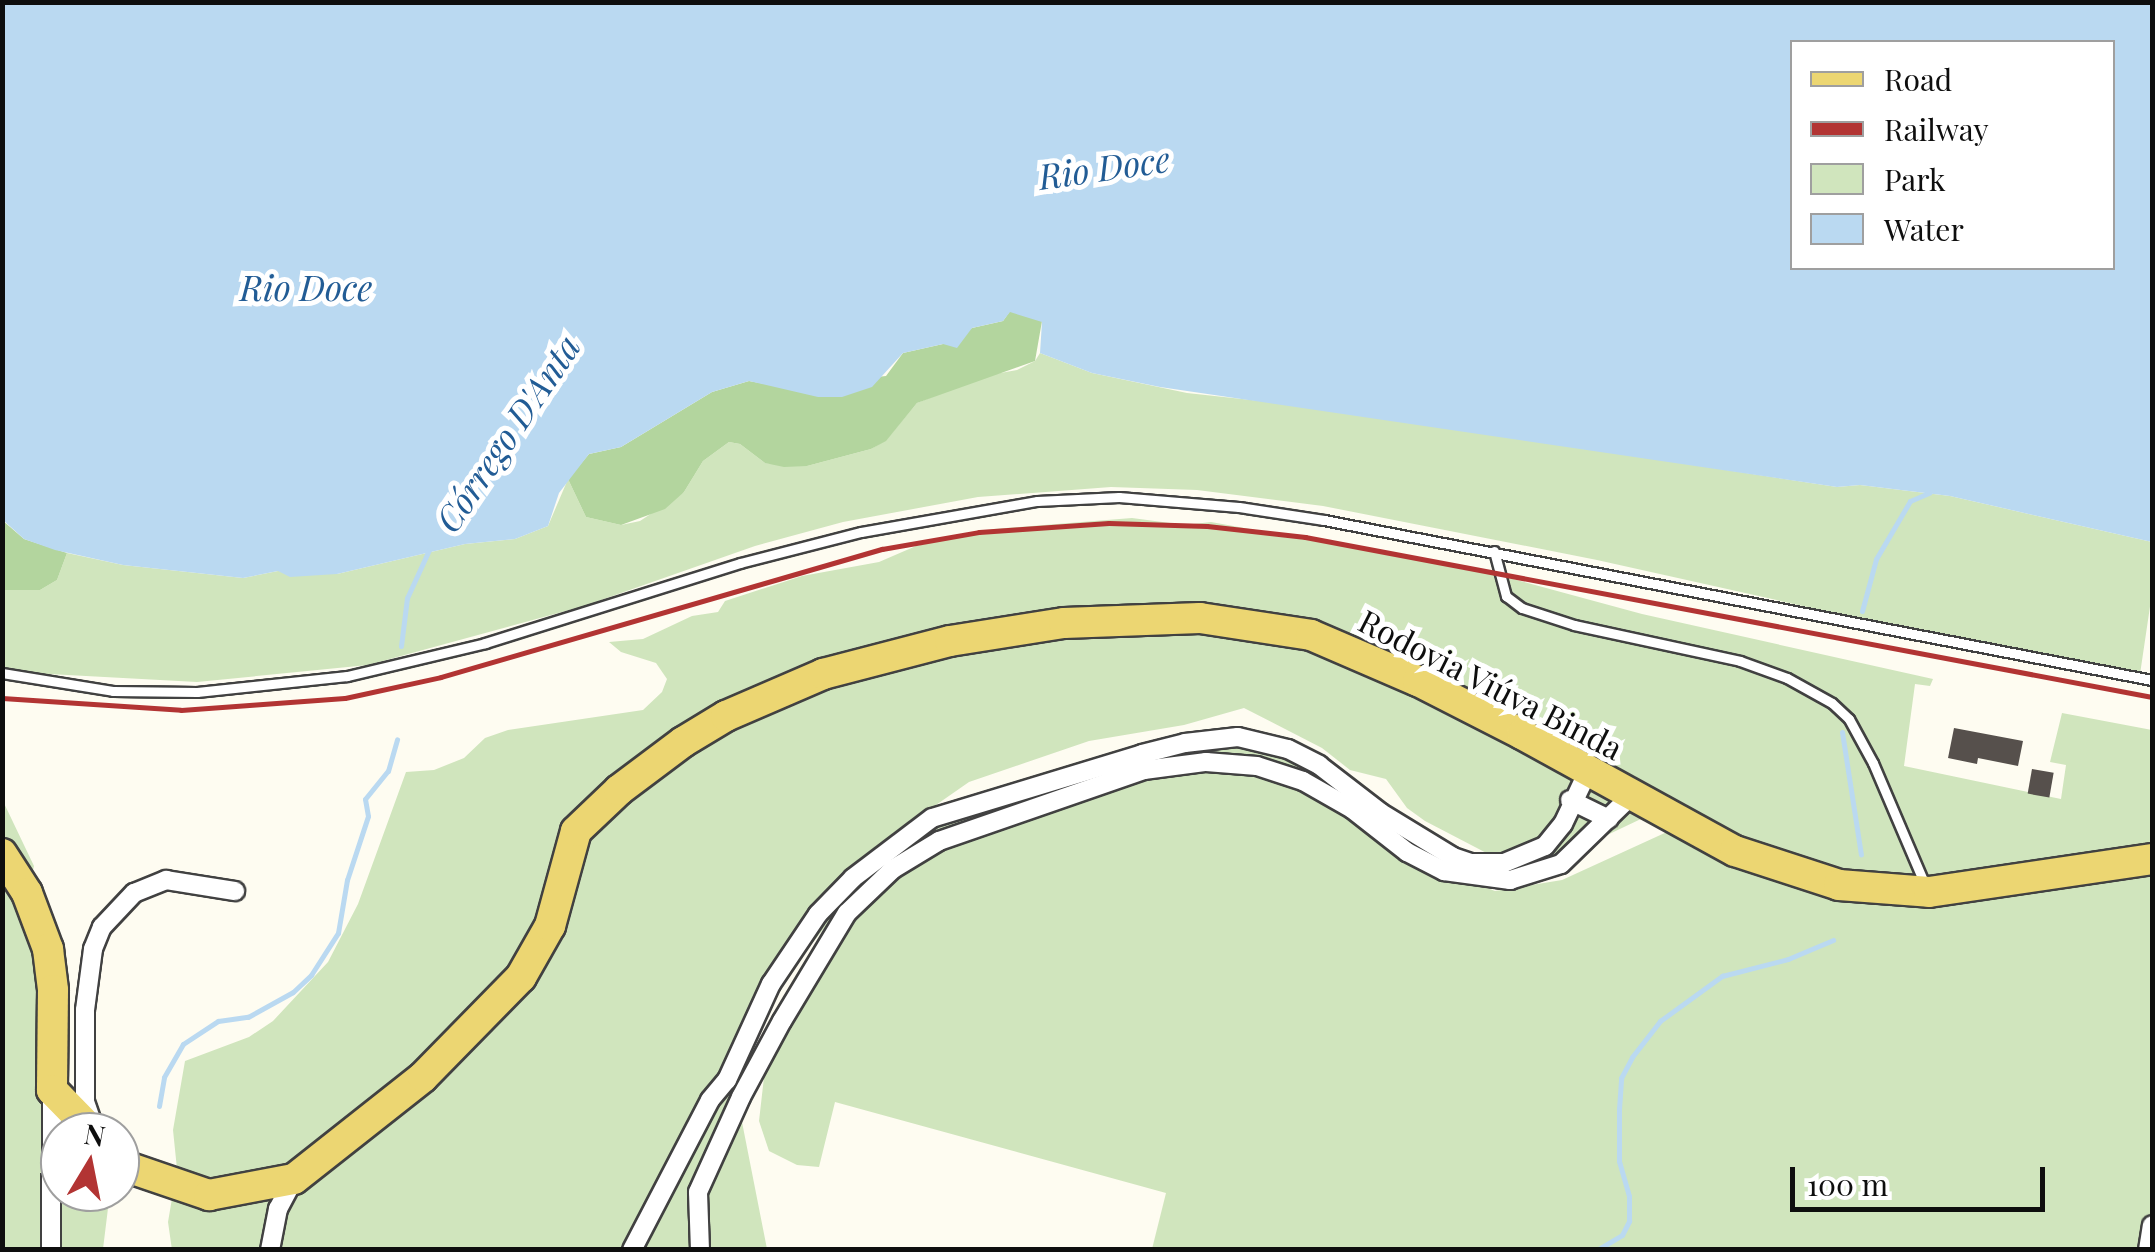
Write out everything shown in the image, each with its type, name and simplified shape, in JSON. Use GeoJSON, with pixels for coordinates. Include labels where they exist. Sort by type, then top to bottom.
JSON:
{"type":"FeatureCollection","features":[{"type":"Feature","properties":{"kind":"main road","name":"Rodovia Viúva Binda"},"geometry":{"type":"LineString","coordinates":[[140,1171],[209,1195],[294,1179],[423,1077],[521,977],[550,926],[568,849],[589,816],[703,729],[823,674],[950,641],[1064,623],[1200,618],[1311,635],[1418,681],[1735,851],[1808,877],[1872,890],[1929,892],[2152,859]]}},
{"type":"Feature","properties":{"kind":"main road"},"geometry":{"type":"LineString","coordinates":[[2,854],[26,893],[48,949],[53,990],[52,1090],[74,1112]]}},
{"type":"Feature","properties":{"kind":"street"},"geometry":{"type":"LineString","coordinates":[[632,1250],[710,1100],[727,1080],[771,984],[818,914],[854,878],[932,818],[1034,784],[1185,742],[1238,737],[1261,741],[1320,764],[1382,812],[1470,863],[1504,862],[1545,846],[1563,824],[1570,800],[1588,771]]}},
{"type":"Feature","properties":{"kind":"street"},"geometry":{"type":"LineString","coordinates":[[700,1250],[698,1192],[768,1046],[846,913],[893,868],[939,841],[1032,805],[1144,770],[1206,762],[1257,766],[1303,781],[1352,809],[1407,852],[1444,871],[1510,880],[1561,864],[1632,795]]}},
{"type":"Feature","properties":{"kind":"street"},"geometry":{"type":"LineString","coordinates":[[1570,800],[1609,819]]}},
{"type":"Feature","properties":{"kind":"street"},"geometry":{"type":"LineString","coordinates":[[88,1112],[83,1065],[87,980],[102,927],[134,893],[166,880],[235,891]]}},
{"type":"Feature","properties":{"kind":"street"},"geometry":{"type":"LineString","coordinates":[[744,1037],[768,1046]]}},
{"type":"Feature","properties":{"kind":"street"},"geometry":{"type":"LineString","coordinates":[[51,1250],[52,1090]]}},
{"type":"Feature","properties":{"kind":"street"},"geometry":{"type":"LineString","coordinates":[[270,1250],[278,1209],[294,1179]]}},
{"type":"Feature","properties":{"kind":"street"},"geometry":{"type":"LineString","coordinates":[[2148,1250],[2152,1225]]}},
{"type":"Feature","properties":{"kind":"lane"},"geometry":{"type":"LineString","coordinates":[[2,673],[114,690],[198,692],[347,676],[486,643],[740,563],[938,516],[1037,501],[1119,497],[1239,506],[2152,680]]}},
{"type":"Feature","properties":{"kind":"lane"},"geometry":{"type":"LineString","coordinates":[[1494,552],[1506,596],[1522,608],[1574,625],[1740,661],[1787,678],[1832,704],[1849,719],[1872,763],[1929,892]]}},
{"type":"Feature","properties":{"kind":"green space"},"geometry":{"type":"Polygon","coordinates":[[[1010,311],[1042,321],[1035,361],[917,403],[886,441],[871,449],[807,466],[784,467],[765,463],[740,444],[729,442],[703,461],[684,492],[665,509],[621,525],[586,517],[568,479],[589,454],[621,447],[712,392],[749,381],[782,387],[886,376],[903,353],[943,344],[972,328],[1003,321],[1010,311]]]}},
{"type":"Feature","properties":{"kind":"green space"},"geometry":{"type":"Polygon","coordinates":[[[1040,353],[1092,373],[1187,393],[1317,407],[1837,487],[1860,485],[1950,496],[2152,542],[2152,593],[2139,681],[1597,560],[1323,506],[1197,490],[1111,487],[978,497],[843,522],[755,546],[584,606],[368,665],[197,682],[49,674],[26,682],[3,679],[3,590],[40,590],[57,580],[67,553],[123,565],[243,578],[278,571],[337,574],[465,544],[515,539],[548,526],[568,479],[586,517],[621,525],[640,521],[684,492],[703,461],[729,442],[740,444],[765,463],[807,466],[871,449],[886,440],[917,403],[984,376],[1017,370],[1035,361],[1040,353]]]}},
{"type":"Feature","properties":{"kind":"green space"},"geometry":{"type":"Polygon","coordinates":[[[1132,518],[1185,525],[1211,522],[1487,572],[1642,614],[1933,679],[1930,686],[1915,684],[1904,766],[2061,799],[2066,765],[2050,762],[2062,713],[2152,730],[2152,1249],[1152,1249],[1166,1193],[835,1102],[819,1167],[797,1165],[769,1151],[759,1121],[767,1051],[863,906],[924,833],[1046,789],[1206,745],[1246,744],[1301,760],[1432,867],[1495,891],[1562,880],[1680,826],[1664,808],[1582,847],[1537,861],[1498,859],[1425,821],[1407,808],[1386,779],[1350,770],[1322,748],[1244,708],[1184,725],[1089,741],[969,782],[913,821],[884,852],[781,983],[758,1019],[742,1122],[767,1249],[172,1250],[168,1222],[177,1169],[173,1130],[185,1061],[249,1037],[273,1021],[328,962],[358,904],[406,772],[434,770],[464,758],[485,738],[508,730],[643,710],[662,692],[667,679],[656,663],[621,652],[609,642],[643,639],[692,616],[718,612],[725,601],[802,576],[879,562],[916,546],[994,529],[1132,518]]]}},
{"type":"Feature","properties":{"kind":"green space"},"geometry":{"type":"Polygon","coordinates":[[[2,520],[24,539],[67,553],[57,580],[40,590],[3,590],[2,520]]]}},
{"type":"Feature","properties":{"kind":"green space"},"geometry":{"type":"Polygon","coordinates":[[[2,799],[34,866],[31,879],[53,1069],[89,1112],[40,1112],[40,1212],[108,1212],[103,1249],[3,1249],[2,799]]]}},
{"type":"Feature","properties":{"kind":"water","name":"Rio Doce"},"geometry":{"type":"Polygon","coordinates":[[[3,2],[2152,3],[2152,542],[1950,496],[1860,485],[1837,487],[1160,387],[1092,373],[1040,353],[1042,322],[1010,312],[1003,321],[972,328],[957,348],[943,344],[903,353],[872,387],[842,397],[818,397],[749,381],[712,392],[621,447],[589,454],[559,493],[548,526],[515,539],[465,544],[337,574],[290,577],[278,571],[243,578],[123,565],[24,539],[3,520],[3,2]]]}},
{"type":"Feature","properties":{"kind":"building"},"geometry":{"type":"Polygon","coordinates":[[[1954,728],[2023,741],[2018,766],[1978,758],[1977,764],[1948,758],[1954,728]]]}},
{"type":"Feature","properties":{"kind":"building"},"geometry":{"type":"Polygon","coordinates":[[[2032,769],[2054,773],[2049,797],[2028,794],[2032,769]]]}},
{"type":"Feature","properties":{"kind":"waterway"},"geometry":{"type":"LineString","coordinates":[[1862,611],[1876,559],[1910,501],[1929,493]]}},
{"type":"Feature","properties":{"kind":"waterway","name":"Córrego D'Anta"},"geometry":{"type":"LineString","coordinates":[[401,646],[407,598],[429,550]]}},
{"type":"Feature","properties":{"kind":"waterway"},"geometry":{"type":"LineString","coordinates":[[1842,732],[1861,855]]}},
{"type":"Feature","properties":{"kind":"waterway","name":"Córrego D'Anta"},"geometry":{"type":"LineString","coordinates":[[159,1106],[164,1077],[183,1044],[218,1021],[248,1017],[293,992],[311,975],[338,933],[347,880],[368,816],[365,799],[388,771],[397,739]]}},
{"type":"Feature","properties":{"kind":"waterway"},"geometry":{"type":"LineString","coordinates":[[1597,1250],[1622,1235],[1629,1221],[1629,1196],[1619,1161],[1619,1109],[1621,1078],[1632,1057],[1660,1021],[1722,976],[1788,959],[1833,940]]}},
{"type":"Feature","properties":{"kind":"railway"},"geometry":{"type":"LineString","coordinates":[[2,698],[181,710],[345,698],[441,677],[882,549],[979,532],[1109,523],[1207,526],[1305,537],[2152,697]]}}]}
